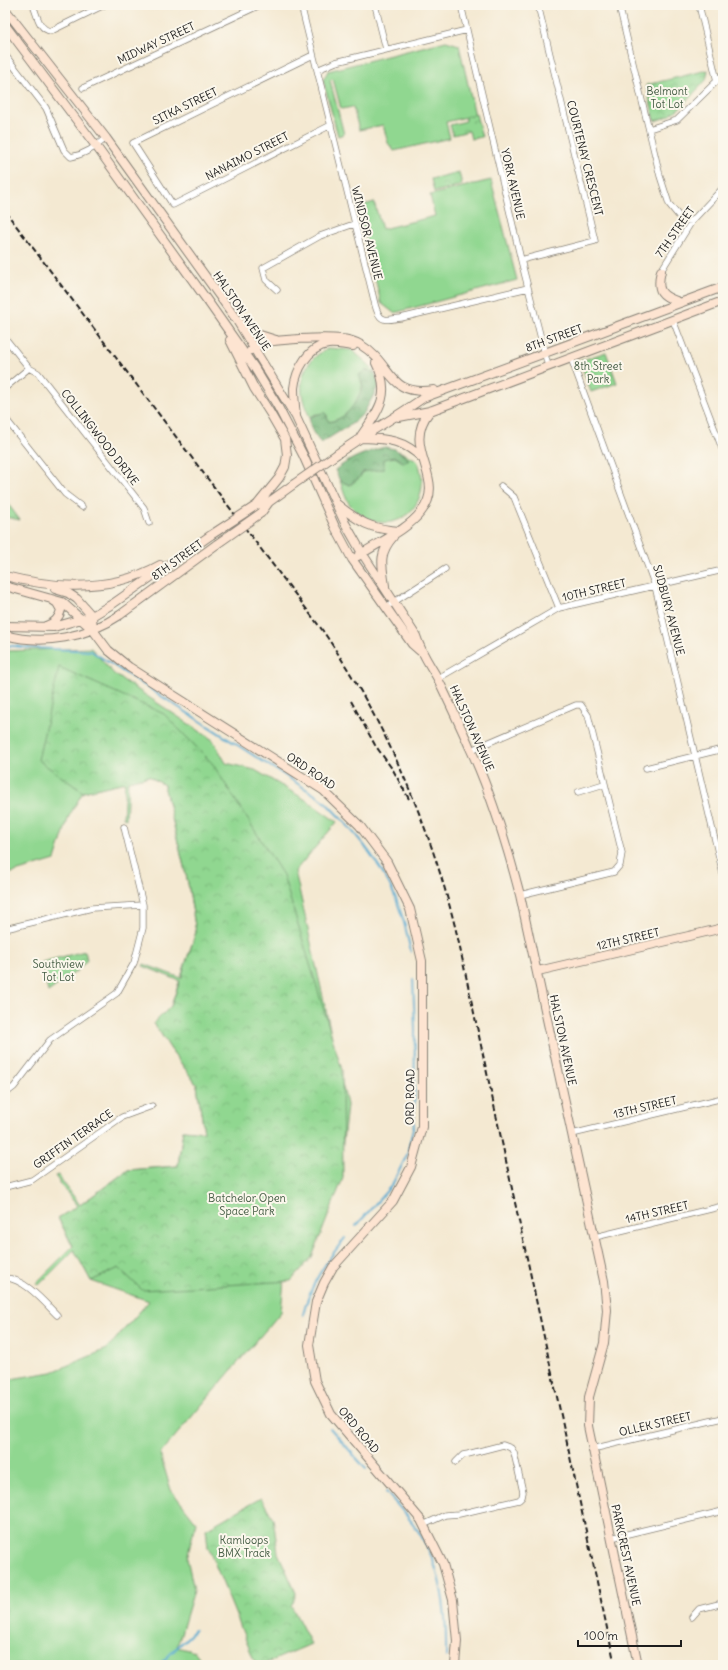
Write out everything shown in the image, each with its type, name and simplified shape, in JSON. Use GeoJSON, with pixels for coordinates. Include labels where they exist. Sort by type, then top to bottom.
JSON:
{"type":"FeatureCollection","features":[{"type":"Feature","properties":{"kind":"main road","name":"HALSTON AVENUE"},"geometry":{"type":"LineString","coordinates":[[5,9],[106,138],[236,319],[296,417],[336,503],[362,553],[416,636],[420,651],[437,679],[472,750],[495,812],[520,895],[538,971],[604,1281],[607,1310],[604,1343],[589,1397],[588,1426],[592,1449]]}},
{"type":"Feature","properties":{"kind":"main road","name":"HALSTON AVENUE"},"geometry":{"type":"LineString","coordinates":[[5,25],[96,146],[245,354],[277,405],[303,455],[335,527],[352,559],[412,644],[420,651]]}},
{"type":"Feature","properties":{"kind":"main road"},"geometry":{"type":"LineString","coordinates":[[661,271],[658,280],[659,289],[667,298],[679,302]]}},
{"type":"Feature","properties":{"kind":"main road","name":"8TH STREET"},"geometry":{"type":"LineString","coordinates":[[5,635],[29,640],[51,640],[93,630],[106,624],[261,513],[269,502],[294,484],[360,438],[396,417],[423,398],[544,354],[679,302],[723,287]]}},
{"type":"Feature","properties":{"kind":"main road","name":"8TH STREET"},"geometry":{"type":"LineString","coordinates":[[396,417],[430,411],[723,301]]}},
{"type":"Feature","properties":{"kind":"main road"},"geometry":{"type":"LineString","coordinates":[[209,303],[254,388],[270,412],[285,439],[287,455],[285,467],[279,478],[257,505]]}},
{"type":"Feature","properties":{"kind":"main road"},"geometry":{"type":"LineString","coordinates":[[236,319],[260,335],[279,340]]}},
{"type":"Feature","properties":{"kind":"main road"},"geometry":{"type":"LineString","coordinates":[[245,354],[260,344],[279,340],[342,339],[360,344],[374,354],[399,385],[409,390],[422,392],[451,388]]}},
{"type":"Feature","properties":{"kind":"main road"},"geometry":{"type":"LineString","coordinates":[[296,417],[294,388],[296,375],[303,360],[315,350],[327,344],[352,345],[366,353],[375,362],[382,375],[384,391],[379,410],[360,438],[398,441],[408,446],[423,459]]}},
{"type":"Feature","properties":{"kind":"main road"},"geometry":{"type":"LineString","coordinates":[[352,559],[413,522],[423,511],[428,500],[430,486],[428,471],[420,446],[419,429],[424,417],[430,411]]}},
{"type":"Feature","properties":{"kind":"main road","name":"8TH STREET"},"geometry":{"type":"LineString","coordinates":[[5,626],[38,628],[54,627],[92,616],[114,603],[187,551],[257,505],[269,502]]}},
{"type":"Feature","properties":{"kind":"main road"},"geometry":{"type":"LineString","coordinates":[[336,503],[358,520],[369,526],[383,530],[399,531]]}},
{"type":"Feature","properties":{"kind":"main road"},"geometry":{"type":"LineString","coordinates":[[386,590],[382,565],[382,554],[387,543],[399,531]]}},
{"type":"Feature","properties":{"kind":"main road"},"geometry":{"type":"LineString","coordinates":[[31,583],[72,587],[115,581],[134,576],[154,568],[187,551]]}},
{"type":"Feature","properties":{"kind":"main road"},"geometry":{"type":"LineString","coordinates":[[5,576],[68,593],[77,599],[92,616],[93,630]]}},
{"type":"Feature","properties":{"kind":"main road"},"geometry":{"type":"LineString","coordinates":[[5,586],[62,602],[70,608],[80,620],[93,630]]}},
{"type":"Feature","properties":{"kind":"main road"},"geometry":{"type":"LineString","coordinates":[[38,628],[52,624],[60,616],[61,610],[57,603],[47,597]]}},
{"type":"Feature","properties":{"kind":"main road","name":"ORD ROAD"},"geometry":{"type":"LineString","coordinates":[[93,630],[100,643],[129,667],[323,790],[360,826],[387,862],[410,909],[422,960],[422,1127],[411,1167],[393,1201],[333,1267],[324,1283],[316,1302],[309,1346],[315,1381],[331,1414],[423,1525],[443,1564],[454,1600],[457,1641],[455,1665]]}},
{"type":"Feature","properties":{"kind":"main road","name":"12TH STREET"},"geometry":{"type":"LineString","coordinates":[[538,971],[723,928]]}},
{"type":"Feature","properties":{"kind":"main road","name":"PARKCREST AVENUE"},"geometry":{"type":"LineString","coordinates":[[592,1449],[638,1665]]}},
{"type":"Feature","properties":{"kind":"street"},"geometry":{"type":"LineString","coordinates":[[33,5],[41,26],[46,30],[51,31],[104,5]]}},
{"type":"Feature","properties":{"kind":"street","name":"MIDWAY STREET"},"geometry":{"type":"LineString","coordinates":[[83,88],[260,5]]}},
{"type":"Feature","properties":{"kind":"street","name":"WINDSOR AVENUE"},"geometry":{"type":"LineString","coordinates":[[301,5],[354,224],[379,314],[382,318],[386,320],[401,318],[528,288]]}},
{"type":"Feature","properties":{"kind":"street"},"geometry":{"type":"LineString","coordinates":[[375,5],[386,49]]}},
{"type":"Feature","properties":{"kind":"street","name":"YORK AVENUE"},"geometry":{"type":"LineString","coordinates":[[461,5],[521,260],[548,366]]}},
{"type":"Feature","properties":{"kind":"street","name":"COURTENAY CRESCENT"},"geometry":{"type":"LineString","coordinates":[[521,260],[595,241],[538,5]]}},
{"type":"Feature","properties":{"kind":"street"},"geometry":{"type":"LineString","coordinates":[[619,5],[660,176],[669,204],[682,220],[692,221]]}},
{"type":"Feature","properties":{"kind":"street"},"geometry":{"type":"LineString","coordinates":[[699,5],[717,81]]}},
{"type":"Feature","properties":{"kind":"street"},"geometry":{"type":"LineString","coordinates":[[317,70],[336,62],[467,30]]}},
{"type":"Feature","properties":{"kind":"street"},"geometry":{"type":"LineString","coordinates":[[5,55],[46,108],[64,150],[71,157],[81,155],[106,138]]}},
{"type":"Feature","properties":{"kind":"street","name":"SITKA STREET"},"geometry":{"type":"LineString","coordinates":[[173,205],[133,143],[312,55]]}},
{"type":"Feature","properties":{"kind":"street"},"geometry":{"type":"LineString","coordinates":[[649,129],[677,120],[723,75]]}},
{"type":"Feature","properties":{"kind":"street","name":"NANAIMO STREET"},"geometry":{"type":"LineString","coordinates":[[173,205],[331,125]]}},
{"type":"Feature","properties":{"kind":"street","name":"7TH STREET"},"geometry":{"type":"LineString","coordinates":[[661,271],[692,221],[723,188]]}},
{"type":"Feature","properties":{"kind":"street"},"geometry":{"type":"LineString","coordinates":[[277,290],[266,280],[263,268],[320,236],[354,224]]}},
{"type":"Feature","properties":{"kind":"street"},"geometry":{"type":"LineString","coordinates":[[673,320],[723,451]]}},
{"type":"Feature","properties":{"kind":"street","name":"COLLINGWOOD DRIVE"},"geometry":{"type":"LineString","coordinates":[[5,338],[29,368],[38,373],[144,508],[149,523]]}},
{"type":"Feature","properties":{"kind":"street","name":"SUDBURY AVENUE"},"geometry":{"type":"LineString","coordinates":[[571,358],[655,586],[723,874]]}},
{"type":"Feature","properties":{"kind":"street"},"geometry":{"type":"LineString","coordinates":[[5,388],[29,368]]}},
{"type":"Feature","properties":{"kind":"street"},"geometry":{"type":"LineString","coordinates":[[5,418],[65,494],[82,507]]}},
{"type":"Feature","properties":{"kind":"street"},"geometry":{"type":"LineString","coordinates":[[501,486],[514,497],[559,608]]}},
{"type":"Feature","properties":{"kind":"street"},"geometry":{"type":"LineString","coordinates":[[386,607],[445,569]]}},
{"type":"Feature","properties":{"kind":"street","name":"10TH STREET"},"geometry":{"type":"LineString","coordinates":[[437,679],[559,608],[723,570]]}},
{"type":"Feature","properties":{"kind":"street"},"geometry":{"type":"LineString","coordinates":[[472,750],[570,707],[581,705],[588,715],[622,853],[620,865],[614,872],[520,895]]}},
{"type":"Feature","properties":{"kind":"street"},"geometry":{"type":"LineString","coordinates":[[646,768],[723,749]]}},
{"type":"Feature","properties":{"kind":"street"},"geometry":{"type":"LineString","coordinates":[[578,792],[604,784]]}},
{"type":"Feature","properties":{"kind":"street"},"geometry":{"type":"LineString","coordinates":[[5,1094],[14,1087],[50,1040],[117,993],[134,963],[143,928],[143,905],[124,827]]}},
{"type":"Feature","properties":{"kind":"street"},"geometry":{"type":"LineString","coordinates":[[5,928],[92,908],[143,905]]}},
{"type":"Feature","properties":{"kind":"street","name":"13TH STREET"},"geometry":{"type":"LineString","coordinates":[[572,1134],[723,1098]]}},
{"type":"Feature","properties":{"kind":"street","name":"GRIFFIN TERRACE"},"geometry":{"type":"LineString","coordinates":[[5,1187],[32,1180],[122,1117],[152,1106]]}},
{"type":"Feature","properties":{"kind":"street","name":"14TH STREET"},"geometry":{"type":"LineString","coordinates":[[595,1237],[723,1206]]}},
{"type":"Feature","properties":{"kind":"street"},"geometry":{"type":"LineString","coordinates":[[5,1278],[9,1278],[29,1288],[57,1315]]}},
{"type":"Feature","properties":{"kind":"street","name":"OLLEK STREET"},"geometry":{"type":"LineString","coordinates":[[592,1449],[723,1418]]}},
{"type":"Feature","properties":{"kind":"street"},"geometry":{"type":"LineString","coordinates":[[423,1525],[445,1515],[459,1514],[481,1509],[519,1500],[522,1497],[523,1492],[514,1453],[508,1446],[503,1445],[463,1455],[456,1462]]}},
{"type":"Feature","properties":{"kind":"street"},"geometry":{"type":"LineString","coordinates":[[611,1538],[723,1511]]}},
{"type":"Feature","properties":{"kind":"street"},"geometry":{"type":"LineString","coordinates":[[692,1617],[699,1609],[723,1603]]}},
{"type":"Feature","properties":{"kind":"green space"},"geometry":{"type":"Polygon","coordinates":[[[446,41],[459,45],[475,115],[446,122],[450,138],[394,151],[388,143],[383,125],[359,130],[353,107],[341,109],[333,79],[330,80],[344,134],[338,136],[323,80],[328,71],[446,41]]]}},
{"type":"Feature","properties":{"kind":"green space","name":"Belmont Tot Lot"},"geometry":{"type":"Polygon","coordinates":[[[708,70],[706,80],[682,106],[669,116],[655,121],[646,85],[708,70]]]}},
{"type":"Feature","properties":{"kind":"green space"},"geometry":{"type":"Polygon","coordinates":[[[476,114],[482,137],[471,139],[469,131],[453,135],[450,125],[466,121],[465,117],[476,114]]]}},
{"type":"Feature","properties":{"kind":"green space"},"geometry":{"type":"Polygon","coordinates":[[[459,172],[462,185],[434,192],[431,179],[459,172]]]}},
{"type":"Feature","properties":{"kind":"green space"},"geometry":{"type":"Polygon","coordinates":[[[491,180],[517,280],[394,313],[381,303],[358,207],[374,202],[382,229],[435,216],[430,195],[491,180]]]}},
{"type":"Feature","properties":{"kind":"green space"},"geometry":{"type":"Polygon","coordinates":[[[329,348],[352,350],[368,364],[375,373],[366,370],[359,395],[350,410],[337,420],[328,422],[327,415],[316,414],[310,417],[302,396],[302,387],[303,377],[311,361],[329,348]]]}},
{"type":"Feature","properties":{"kind":"green space","name":"8th Street Park"},"geometry":{"type":"Polygon","coordinates":[[[606,352],[617,383],[591,392],[580,361],[606,352]]]}},
{"type":"Feature","properties":{"kind":"green space"},"geometry":{"type":"Polygon","coordinates":[[[366,370],[375,373],[379,385],[364,413],[353,423],[321,443],[311,428],[310,417],[325,412],[329,422],[341,418],[346,414],[354,404],[363,387],[359,375],[366,370]]]}},
{"type":"Feature","properties":{"kind":"green space"},"geometry":{"type":"Polygon","coordinates":[[[385,447],[395,449],[409,459],[404,463],[395,457],[384,459],[384,469],[363,472],[359,478],[350,485],[340,481],[335,470],[358,456],[385,447]]]}},
{"type":"Feature","properties":{"kind":"green space"},"geometry":{"type":"Polygon","coordinates":[[[399,451],[415,459],[420,467],[422,485],[420,496],[415,506],[408,514],[399,520],[377,522],[365,517],[352,507],[346,497],[340,481],[350,485],[359,478],[363,472],[370,470],[380,461],[389,457],[409,459],[399,451]]]}},
{"type":"Feature","properties":{"kind":"green space"},"geometry":{"type":"Polygon","coordinates":[[[5,500],[20,520],[5,517],[5,500]]]}},
{"type":"Feature","properties":{"kind":"green space"},"geometry":{"type":"Polygon","coordinates":[[[91,648],[114,674],[213,740],[226,763],[255,770],[306,800],[337,822],[295,871],[347,1105],[338,1188],[284,1281],[281,1312],[160,1454],[171,1490],[196,1522],[187,1558],[194,1590],[177,1647],[195,1652],[205,1665],[5,1665],[5,1380],[52,1372],[107,1349],[149,1301],[91,1281],[58,1218],[80,1205],[128,1170],[178,1166],[183,1130],[204,1132],[197,1085],[154,1023],[171,1006],[196,932],[188,883],[164,785],[149,776],[83,792],[69,816],[55,860],[5,875],[5,651],[91,648]]]}},
{"type":"Feature","properties":{"kind":"green space","name":"Batchelor Open Space Park"},"geometry":{"type":"Polygon","coordinates":[[[59,667],[164,714],[212,763],[283,875],[342,1070],[343,1178],[312,1257],[291,1281],[142,1290],[119,1268],[91,1281],[74,1250],[39,1285],[36,1283],[73,1246],[58,1218],[77,1206],[55,1176],[58,1175],[80,1205],[128,1170],[178,1166],[183,1130],[204,1132],[197,1085],[154,1023],[171,1006],[180,981],[143,966],[144,964],[181,978],[196,932],[188,883],[164,785],[149,776],[128,781],[126,819],[123,818],[125,782],[83,792],[38,760],[59,667]]]}},
{"type":"Feature","properties":{"kind":"green space","name":"Southview Tot Lot"},"geometry":{"type":"Polygon","coordinates":[[[85,951],[87,960],[77,971],[48,992],[42,962],[85,951]]]}},
{"type":"Feature","properties":{"kind":"green space","name":"Kamloops BMX Track"},"geometry":{"type":"Polygon","coordinates":[[[261,1498],[273,1518],[278,1553],[296,1593],[291,1605],[311,1644],[262,1665],[256,1665],[208,1547],[206,1529],[261,1498]]]}},
{"type":"Feature","properties":{"kind":"waterway"},"geometry":{"type":"LineString","coordinates":[[5,645],[91,651],[323,800],[359,839],[370,853],[389,883],[405,925],[411,952]]}},
{"type":"Feature","properties":{"kind":"waterway"},"geometry":{"type":"LineString","coordinates":[[356,1226],[392,1185],[407,1155],[414,1124],[415,1030],[413,979]]}},
{"type":"Feature","properties":{"kind":"waterway"},"geometry":{"type":"LineString","coordinates":[[303,1315],[306,1303],[315,1283],[331,1256],[345,1238]]}},
{"type":"Feature","properties":{"kind":"waterway"},"geometry":{"type":"LineString","coordinates":[[330,1428],[366,1469]]}},
{"type":"Feature","properties":{"kind":"waterway"},"geometry":{"type":"LineString","coordinates":[[386,1492],[414,1525],[431,1555],[437,1572],[444,1605],[446,1657]]}},
{"type":"Feature","properties":{"kind":"waterway"},"geometry":{"type":"LineString","coordinates":[[159,1665],[195,1630]]}},
{"type":"Feature","properties":{"kind":"railway"},"geometry":{"type":"LineString","coordinates":[[5,211],[323,631],[367,703],[387,740],[405,779],[435,857],[458,939],[615,1665]]}},
{"type":"Feature","properties":{"kind":"railway"},"geometry":{"type":"LineString","coordinates":[[351,701],[375,745],[393,770],[409,799]]}}]}
